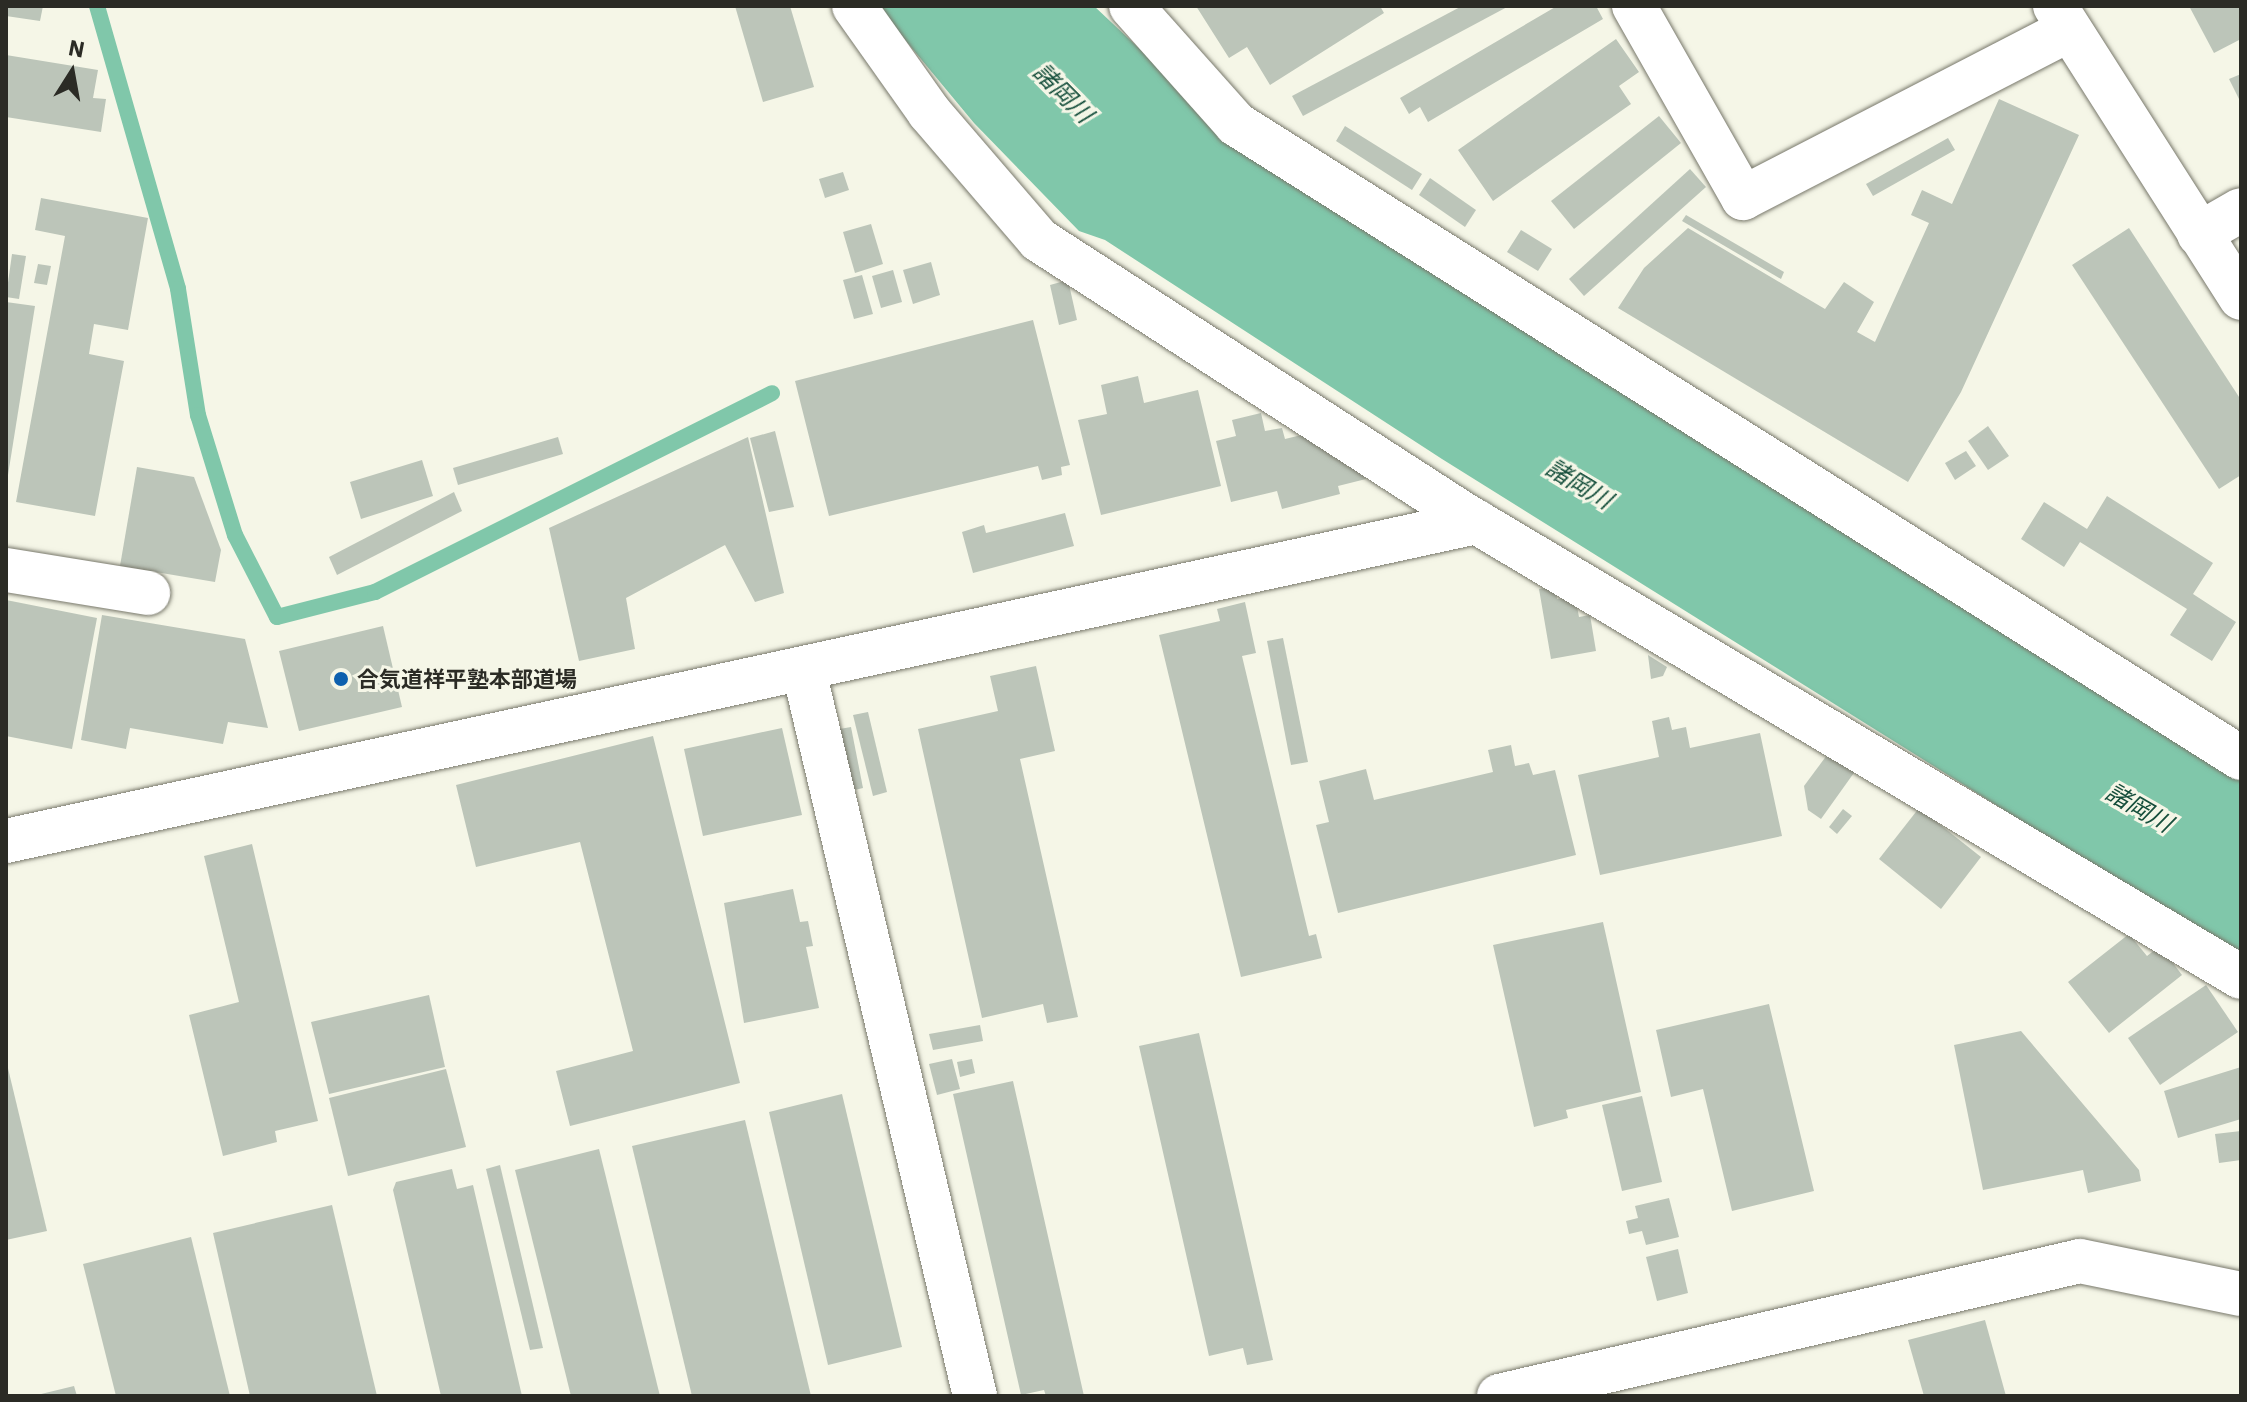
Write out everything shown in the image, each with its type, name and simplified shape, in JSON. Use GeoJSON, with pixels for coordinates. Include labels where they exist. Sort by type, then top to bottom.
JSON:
{"type":"FeatureCollection","features":[{"type":"Feature","properties":{"kind":"street"},"geometry":{"type":"LineString","coordinates":[[854,6],[929,112],[1039,240],[1477,522],[2241,977]]}},
{"type":"Feature","properties":{"kind":"street"},"geometry":{"type":"LineString","coordinates":[[1131,6],[1236,124],[2241,758]]}},
{"type":"Feature","properties":{"kind":"street"},"geometry":{"type":"LineString","coordinates":[[1634,6],[1743,198],[2061,18],[2241,298]]}},
{"type":"Feature","properties":{"kind":"street"},"geometry":{"type":"LineString","coordinates":[[2199,234],[2241,210]]}},
{"type":"Feature","properties":{"kind":"street"},"geometry":{"type":"LineString","coordinates":[[6,841],[804,671],[1477,522]]}},
{"type":"Feature","properties":{"kind":"street"},"geometry":{"type":"LineString","coordinates":[[6,570],[148,593]]}},
{"type":"Feature","properties":{"kind":"street"},"geometry":{"type":"LineString","coordinates":[[804,671],[975,1396]]}},
{"type":"Feature","properties":{"kind":"street"},"geometry":{"type":"LineString","coordinates":[[1499,1396],[2080,1261],[2241,1294]]}},
{"type":"Feature","properties":{"kind":"water","name":"諸岡川"},"geometry":{"type":"Polygon","coordinates":[[[877,6],[1094,6],[1194,100],[2241,769],[2241,958],[1442,459],[1105,240],[1079,231],[974,123],[877,6]]]}},
{"type":"Feature","properties":{"kind":"building"},"geometry":{"type":"Polygon","coordinates":[[[6,6],[43,6],[40,21],[6,16],[6,6]]]}},
{"type":"Feature","properties":{"kind":"building"},"geometry":{"type":"Polygon","coordinates":[[[735,6],[790,6],[814,87],[763,102],[735,6]]]}},
{"type":"Feature","properties":{"kind":"building"},"geometry":{"type":"Polygon","coordinates":[[[1196,6],[1380,6],[1384,13],[1270,85],[1247,47],[1229,58],[1196,6]]]}},
{"type":"Feature","properties":{"kind":"building"},"geometry":{"type":"Polygon","coordinates":[[[1462,6],[1509,6],[1303,116],[1292,96],[1462,6]]]}},
{"type":"Feature","properties":{"kind":"building"},"geometry":{"type":"Polygon","coordinates":[[[1557,6],[1596,6],[1603,19],[1428,122],[1420,107],[1409,114],[1400,98],[1557,6]]]}},
{"type":"Feature","properties":{"kind":"building"},"geometry":{"type":"Polygon","coordinates":[[[2189,6],[2241,6],[2241,39],[2214,53],[2189,6]]]}},
{"type":"Feature","properties":{"kind":"building"},"geometry":{"type":"Polygon","coordinates":[[[1616,39],[1639,72],[1619,86],[1631,104],[1493,201],[1458,150],[1616,39]]]}},
{"type":"Feature","properties":{"kind":"building"},"geometry":{"type":"Polygon","coordinates":[[[6,55],[98,70],[93,98],[106,99],[101,132],[6,117],[6,55]]]}},
{"type":"Feature","properties":{"kind":"building"},"geometry":{"type":"Polygon","coordinates":[[[2241,74],[2241,103],[2229,79],[2241,74]]]}},
{"type":"Feature","properties":{"kind":"building"},"geometry":{"type":"Polygon","coordinates":[[[1999,99],[2079,135],[1961,392],[1908,482],[1618,308],[1644,268],[1688,228],[1825,309],[1844,282],[1874,302],[1857,332],[1875,342],[1929,223],[1911,215],[1922,190],[1952,204],[1999,99]]]}},
{"type":"Feature","properties":{"kind":"building"},"geometry":{"type":"Polygon","coordinates":[[[1659,116],[1681,143],[1574,229],[1551,201],[1659,116]]]}},
{"type":"Feature","properties":{"kind":"building"},"geometry":{"type":"Polygon","coordinates":[[[1345,126],[1422,174],[1412,190],[1336,141],[1345,126]]]}},
{"type":"Feature","properties":{"kind":"building"},"geometry":{"type":"Polygon","coordinates":[[[1948,138],[1955,150],[1873,196],[1866,184],[1948,138]]]}},
{"type":"Feature","properties":{"kind":"building"},"geometry":{"type":"Polygon","coordinates":[[[1690,169],[1706,187],[1584,296],[1569,279],[1690,169]]]}},
{"type":"Feature","properties":{"kind":"building"},"geometry":{"type":"Polygon","coordinates":[[[843,172],[849,190],[825,198],[819,179],[843,172]]]}},
{"type":"Feature","properties":{"kind":"building"},"geometry":{"type":"Polygon","coordinates":[[[1430,178],[1476,210],[1465,227],[1419,195],[1430,178]]]}},
{"type":"Feature","properties":{"kind":"building"},"geometry":{"type":"Polygon","coordinates":[[[41,198],[148,218],[128,330],[94,324],[89,354],[124,361],[95,516],[16,502],[65,236],[35,230],[41,198]]]}},
{"type":"Feature","properties":{"kind":"building"},"geometry":{"type":"Polygon","coordinates":[[[1686,215],[1784,272],[1781,279],[1682,221],[1686,215]]]}},
{"type":"Feature","properties":{"kind":"building"},"geometry":{"type":"Polygon","coordinates":[[[871,224],[883,264],[855,273],[843,232],[871,224]]]}},
{"type":"Feature","properties":{"kind":"building"},"geometry":{"type":"Polygon","coordinates":[[[2129,228],[2241,400],[2241,475],[2219,489],[2072,265],[2129,228]]]}},
{"type":"Feature","properties":{"kind":"building"},"geometry":{"type":"Polygon","coordinates":[[[1521,230],[1552,249],[1538,271],[1507,252],[1521,230]]]}},
{"type":"Feature","properties":{"kind":"building"},"geometry":{"type":"Polygon","coordinates":[[[12,254],[26,256],[19,299],[6,297],[12,254]]]}},
{"type":"Feature","properties":{"kind":"building"},"geometry":{"type":"Polygon","coordinates":[[[931,262],[940,295],[913,304],[903,270],[931,262]]]}},
{"type":"Feature","properties":{"kind":"building"},"geometry":{"type":"Polygon","coordinates":[[[38,264],[51,266],[47,285],[34,283],[38,264]]]}},
{"type":"Feature","properties":{"kind":"building"},"geometry":{"type":"Polygon","coordinates":[[[893,270],[902,302],[881,308],[872,276],[893,270]]]}},
{"type":"Feature","properties":{"kind":"building"},"geometry":{"type":"Polygon","coordinates":[[[862,275],[873,314],[854,319],[843,280],[862,275]]]}},
{"type":"Feature","properties":{"kind":"building"},"geometry":{"type":"Polygon","coordinates":[[[1068,280],[1077,320],[1059,325],[1050,285],[1068,280]]]}},
{"type":"Feature","properties":{"kind":"building"},"geometry":{"type":"Polygon","coordinates":[[[6,302],[35,306],[8,475],[6,474],[6,302]]]}},
{"type":"Feature","properties":{"kind":"building"},"geometry":{"type":"Polygon","coordinates":[[[1033,320],[1070,465],[1061,467],[1062,475],[1042,480],[1038,466],[829,516],[795,381],[1033,320]]]}},
{"type":"Feature","properties":{"kind":"building"},"geometry":{"type":"Polygon","coordinates":[[[1138,376],[1144,403],[1198,390],[1221,486],[1101,515],[1078,420],[1107,414],[1101,385],[1138,376]]]}},
{"type":"Feature","properties":{"kind":"building"},"geometry":{"type":"Polygon","coordinates":[[[1261,413],[1265,431],[1282,428],[1285,439],[1318,431],[1360,457],[1366,479],[1338,486],[1340,494],[1282,509],[1277,491],[1231,502],[1216,441],[1236,436],[1232,420],[1261,413]]]}},
{"type":"Feature","properties":{"kind":"building"},"geometry":{"type":"Polygon","coordinates":[[[1988,426],[2009,456],[1988,470],[1968,441],[1988,426]]]}},
{"type":"Feature","properties":{"kind":"building"},"geometry":{"type":"Polygon","coordinates":[[[775,431],[794,507],[769,512],[750,438],[775,431]]]}},
{"type":"Feature","properties":{"kind":"building"},"geometry":{"type":"Polygon","coordinates":[[[558,437],[563,454],[458,485],[453,468],[558,437]]]}},
{"type":"Feature","properties":{"kind":"building"},"geometry":{"type":"Polygon","coordinates":[[[748,437],[784,593],[755,602],[725,545],[626,598],[635,649],[579,661],[549,528],[748,437]]]}},
{"type":"Feature","properties":{"kind":"building"},"geometry":{"type":"Polygon","coordinates":[[[1966,451],[1976,466],[1955,480],[1945,463],[1966,451]]]}},
{"type":"Feature","properties":{"kind":"building"},"geometry":{"type":"Polygon","coordinates":[[[422,460],[433,496],[361,519],[350,482],[422,460]]]}},
{"type":"Feature","properties":{"kind":"building"},"geometry":{"type":"Polygon","coordinates":[[[137,467],[194,477],[221,550],[215,582],[120,566],[137,467]]]}},
{"type":"Feature","properties":{"kind":"building"},"geometry":{"type":"Polygon","coordinates":[[[454,492],[462,511],[337,575],[329,557],[454,492]]]}},
{"type":"Feature","properties":{"kind":"building"},"geometry":{"type":"Polygon","coordinates":[[[2107,496],[2213,563],[2193,594],[2236,622],[2212,661],[2170,635],[2187,609],[2080,542],[2064,567],[2021,539],[2044,502],[2087,529],[2107,496]]]}},
{"type":"Feature","properties":{"kind":"building"},"geometry":{"type":"Polygon","coordinates":[[[1065,513],[1074,546],[973,573],[962,532],[984,525],[986,533],[1065,513]]]}},
{"type":"Feature","properties":{"kind":"building"},"geometry":{"type":"Polygon","coordinates":[[[1556,586],[1557,599],[1575,596],[1579,617],[1590,615],[1596,651],[1551,659],[1539,589],[1556,586]]]}},
{"type":"Feature","properties":{"kind":"building"},"geometry":{"type":"Polygon","coordinates":[[[6,600],[97,618],[72,749],[6,736],[6,600]]]}},
{"type":"Feature","properties":{"kind":"building"},"geometry":{"type":"Polygon","coordinates":[[[1245,602],[1256,653],[1242,656],[1309,936],[1316,934],[1322,958],[1241,977],[1159,635],[1220,621],[1217,609],[1245,602]]]}},
{"type":"Feature","properties":{"kind":"building"},"geometry":{"type":"Polygon","coordinates":[[[102,615],[245,639],[268,728],[228,722],[223,744],[130,728],[126,749],[81,740],[102,615]]]}},
{"type":"Feature","properties":{"kind":"building","name":"合気道祥平塾本部道場"},"geometry":{"type":"Polygon","coordinates":[[[383,626],[402,707],[299,731],[279,651],[383,626]]]}},
{"type":"Feature","properties":{"kind":"building"},"geometry":{"type":"Polygon","coordinates":[[[1283,638],[1308,762],[1291,765],[1267,641],[1283,638]]]}},
{"type":"Feature","properties":{"kind":"building"},"geometry":{"type":"Polygon","coordinates":[[[1648,655],[1667,667],[1663,676],[1651,679],[1648,655]]]}},
{"type":"Feature","properties":{"kind":"building"},"geometry":{"type":"Polygon","coordinates":[[[1036,666],[1055,751],[1020,759],[1078,1017],[1047,1023],[1043,1004],[982,1018],[918,729],[998,711],[990,676],[1036,666]]]}},
{"type":"Feature","properties":{"kind":"building"},"geometry":{"type":"Polygon","coordinates":[[[868,712],[887,792],[873,796],[853,715],[868,712]]]}},
{"type":"Feature","properties":{"kind":"building"},"geometry":{"type":"Polygon","coordinates":[[[1669,717],[1672,730],[1686,727],[1690,748],[1760,733],[1782,836],[1600,875],[1578,775],[1659,757],[1652,721],[1669,717]]]}},
{"type":"Feature","properties":{"kind":"building"},"geometry":{"type":"Polygon","coordinates":[[[851,727],[863,788],[842,793],[828,731],[851,727]]]}},
{"type":"Feature","properties":{"kind":"building"},"geometry":{"type":"Polygon","coordinates":[[[782,728],[802,815],[703,836],[684,749],[782,728]]]}},
{"type":"Feature","properties":{"kind":"building"},"geometry":{"type":"Polygon","coordinates":[[[653,736],[740,1083],[570,1126],[556,1071],[633,1051],[580,842],[476,867],[456,785],[653,736]]]}},
{"type":"Feature","properties":{"kind":"building"},"geometry":{"type":"Polygon","coordinates":[[[1511,745],[1515,766],[1529,763],[1533,775],[1555,770],[1576,855],[1338,913],[1316,825],[1329,822],[1319,781],[1366,769],[1374,800],[1493,772],[1488,750],[1511,745]]]}},
{"type":"Feature","properties":{"kind":"building"},"geometry":{"type":"Polygon","coordinates":[[[1830,751],[1856,770],[1821,819],[1808,810],[1804,786],[1830,751]]]}},
{"type":"Feature","properties":{"kind":"building"},"geometry":{"type":"Polygon","coordinates":[[[1919,808],[1981,857],[1941,909],[1879,859],[1919,808]]]}},
{"type":"Feature","properties":{"kind":"building"},"geometry":{"type":"Polygon","coordinates":[[[1843,809],[1852,816],[1837,834],[1829,827],[1843,809]]]}},
{"type":"Feature","properties":{"kind":"building"},"geometry":{"type":"Polygon","coordinates":[[[252,844],[318,1121],[275,1131],[277,1142],[223,1156],[189,1015],[239,1002],[204,856],[252,844]]]}},
{"type":"Feature","properties":{"kind":"building"},"geometry":{"type":"Polygon","coordinates":[[[793,889],[800,922],[808,921],[813,946],[806,947],[819,1008],[744,1023],[724,903],[793,889]]]}},
{"type":"Feature","properties":{"kind":"building"},"geometry":{"type":"Polygon","coordinates":[[[1603,922],[1641,1092],[1566,1110],[1568,1118],[1534,1127],[1493,945],[1603,922]]]}},
{"type":"Feature","properties":{"kind":"building"},"geometry":{"type":"Polygon","coordinates":[[[2129,934],[2147,956],[2160,946],[2182,975],[2109,1033],[2068,982],[2129,934]]]}},
{"type":"Feature","properties":{"kind":"building"},"geometry":{"type":"Polygon","coordinates":[[[2206,985],[2238,1032],[2160,1085],[2128,1038],[2206,985]]]}},
{"type":"Feature","properties":{"kind":"building"},"geometry":{"type":"Polygon","coordinates":[[[429,995],[445,1067],[329,1094],[311,1022],[429,995]]]}},
{"type":"Feature","properties":{"kind":"building"},"geometry":{"type":"Polygon","coordinates":[[[1769,1004],[1814,1191],[1732,1211],[1703,1089],[1671,1097],[1656,1030],[1769,1004]]]}},
{"type":"Feature","properties":{"kind":"building"},"geometry":{"type":"Polygon","coordinates":[[[980,1025],[983,1041],[933,1050],[929,1034],[980,1025]]]}},
{"type":"Feature","properties":{"kind":"building"},"geometry":{"type":"Polygon","coordinates":[[[2021,1031],[2139,1170],[2141,1181],[2088,1193],[2083,1170],[1983,1190],[1954,1045],[2021,1031]]]}},
{"type":"Feature","properties":{"kind":"building"},"geometry":{"type":"Polygon","coordinates":[[[1199,1033],[1273,1360],[1247,1365],[1243,1348],[1209,1356],[1139,1046],[1199,1033]]]}},
{"type":"Feature","properties":{"kind":"building"},"geometry":{"type":"Polygon","coordinates":[[[952,1059],[960,1089],[937,1095],[929,1064],[952,1059]]]}},
{"type":"Feature","properties":{"kind":"building"},"geometry":{"type":"Polygon","coordinates":[[[972,1059],[975,1073],[960,1077],[957,1062],[972,1059]]]}},
{"type":"Feature","properties":{"kind":"building"},"geometry":{"type":"Polygon","coordinates":[[[6,1060],[47,1231],[6,1240],[6,1060]]]}},
{"type":"Feature","properties":{"kind":"building"},"geometry":{"type":"Polygon","coordinates":[[[2241,1067],[2241,1119],[2178,1138],[2164,1091],[2241,1067]]]}},
{"type":"Feature","properties":{"kind":"building"},"geometry":{"type":"Polygon","coordinates":[[[446,1069],[466,1147],[348,1176],[329,1098],[446,1069]]]}},
{"type":"Feature","properties":{"kind":"building"},"geometry":{"type":"Polygon","coordinates":[[[1013,1081],[1084,1396],[1046,1396],[1044,1390],[1021,1395],[953,1094],[1013,1081]]]}},
{"type":"Feature","properties":{"kind":"building"},"geometry":{"type":"Polygon","coordinates":[[[842,1094],[902,1347],[828,1365],[769,1112],[842,1094]]]}},
{"type":"Feature","properties":{"kind":"building"},"geometry":{"type":"Polygon","coordinates":[[[1642,1096],[1662,1182],[1622,1191],[1602,1105],[1642,1096]]]}},
{"type":"Feature","properties":{"kind":"building"},"geometry":{"type":"Polygon","coordinates":[[[745,1120],[811,1396],[692,1396],[632,1146],[745,1120]]]}},
{"type":"Feature","properties":{"kind":"building"},"geometry":{"type":"Polygon","coordinates":[[[2241,1131],[2241,1160],[2219,1163],[2215,1134],[2241,1131]]]}},
{"type":"Feature","properties":{"kind":"building"},"geometry":{"type":"Polygon","coordinates":[[[599,1149],[660,1396],[571,1396],[515,1170],[599,1149]]]}},
{"type":"Feature","properties":{"kind":"building"},"geometry":{"type":"Polygon","coordinates":[[[500,1165],[543,1348],[530,1350],[486,1169],[500,1165]]]}},
{"type":"Feature","properties":{"kind":"building"},"geometry":{"type":"Polygon","coordinates":[[[452,1169],[457,1189],[473,1185],[522,1396],[441,1396],[393,1190],[396,1182],[452,1169]]]}},
{"type":"Feature","properties":{"kind":"building"},"geometry":{"type":"Polygon","coordinates":[[[1669,1198],[1679,1237],[1646,1245],[1642,1231],[1629,1234],[1626,1221],[1638,1218],[1635,1206],[1669,1198]]]}},
{"type":"Feature","properties":{"kind":"building"},"geometry":{"type":"Polygon","coordinates":[[[332,1205],[377,1396],[250,1396],[213,1233],[332,1205]]]}},
{"type":"Feature","properties":{"kind":"building"},"geometry":{"type":"Polygon","coordinates":[[[191,1237],[230,1396],[116,1396],[83,1264],[191,1237]]]}},
{"type":"Feature","properties":{"kind":"building"},"geometry":{"type":"Polygon","coordinates":[[[1678,1249],[1688,1293],[1657,1301],[1646,1257],[1678,1249]]]}},
{"type":"Feature","properties":{"kind":"building"},"geometry":{"type":"Polygon","coordinates":[[[1985,1320],[2006,1396],[1924,1396],[1908,1340],[1985,1320]]]}},
{"type":"Feature","properties":{"kind":"building"},"geometry":{"type":"Polygon","coordinates":[[[74,1386],[77,1396],[37,1396],[37,1395],[74,1386]]]}},
{"type":"Feature","properties":{"kind":"waterway"},"geometry":{"type":"LineString","coordinates":[[97,6],[178,289],[198,415],[235,535],[277,617],[375,592],[772,393]]}},
{"type":"Feature","properties":{"kind":"place","name":"合気道祥平塾本部道場"},"geometry":{"type":"Point","coordinates":[341,679]}}]}
